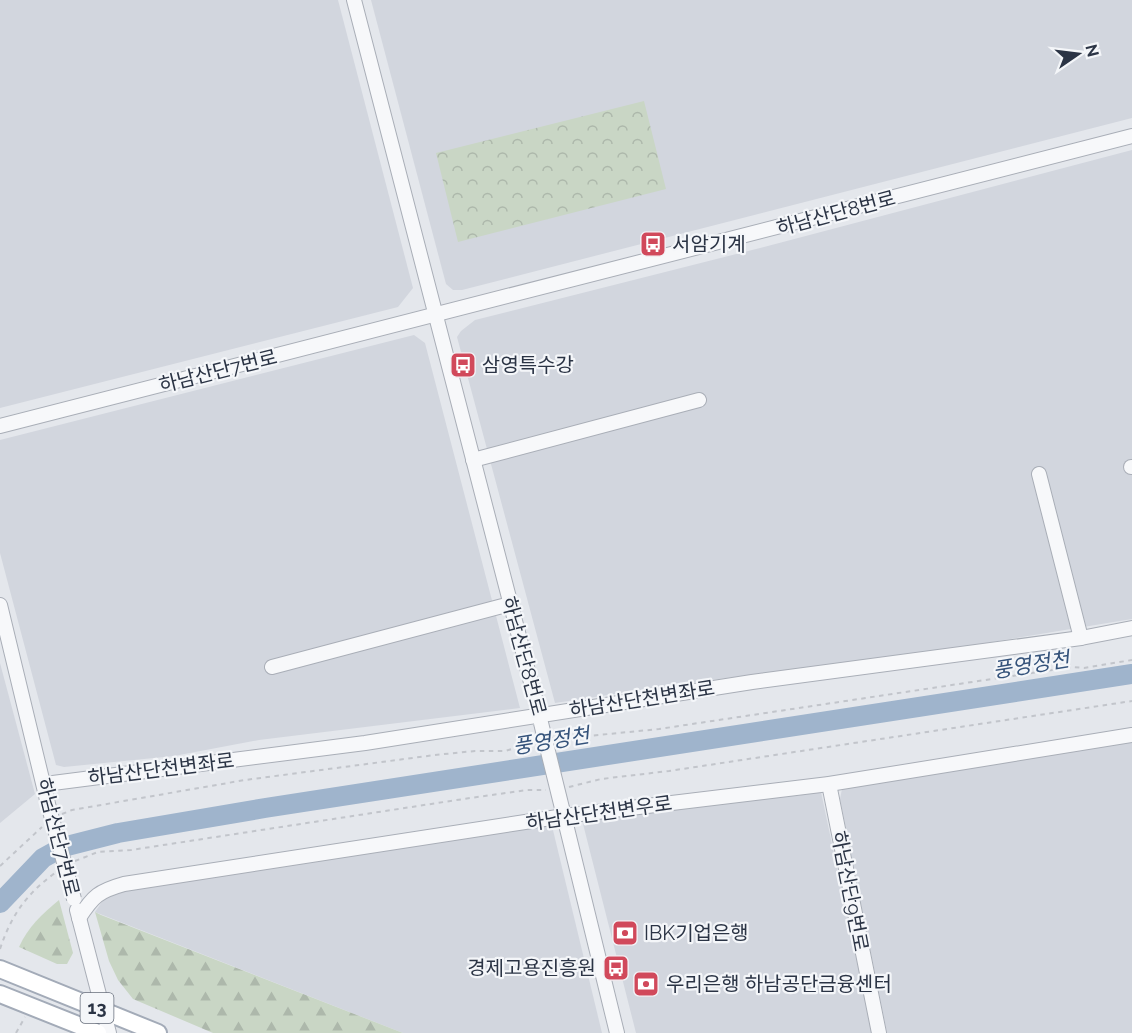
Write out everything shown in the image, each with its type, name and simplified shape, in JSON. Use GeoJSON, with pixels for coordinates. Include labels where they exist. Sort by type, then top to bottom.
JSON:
{"type":"FeatureCollection","features":[{"type":"Feature","properties":{"kind":"main road","name":"13"},"geometry":{"type":"LineString","coordinates":[[0,969],[158,1033]]}},
{"type":"Feature","properties":{"kind":"main road","name":"13"},"geometry":{"type":"LineString","coordinates":[[0,994],[98,1033]]}},
{"type":"Feature","properties":{"kind":"street","name":"하남산단8번로"},"geometry":{"type":"LineString","coordinates":[[354,0],[540,718],[617,1033]]}},
{"type":"Feature","properties":{"kind":"street","name":"하남산단8번로"},"geometry":{"type":"LineString","coordinates":[[435,315],[1132,136]]}},
{"type":"Feature","properties":{"kind":"street","name":"하남산단7번로"},"geometry":{"type":"LineString","coordinates":[[0,426],[435,315]]}},
{"type":"Feature","properties":{"kind":"street"},"geometry":{"type":"LineString","coordinates":[[473,460],[699,400]]}},
{"type":"Feature","properties":{"kind":"street"},"geometry":{"type":"LineString","coordinates":[[1039,474],[1081,638]]}},
{"type":"Feature","properties":{"kind":"street"},"geometry":{"type":"LineString","coordinates":[[272,667],[510,604]]}},
{"type":"Feature","properties":{"kind":"street","name":"하남산단7번로"},"geometry":{"type":"LineString","coordinates":[[0,605],[48,804],[109,1033]]}},
{"type":"Feature","properties":{"kind":"street","name":"하남산단천변좌로"},"geometry":{"type":"LineString","coordinates":[[45,784],[540,718],[752,682],[1081,638],[1132,628]]}},
{"type":"Feature","properties":{"kind":"street","name":"하남산단천변우로"},"geometry":{"type":"LineString","coordinates":[[79,918],[89,901],[96,895],[124,884],[563,812],[828,784],[1132,735]]}},
{"type":"Feature","properties":{"kind":"street","name":"하남산단9번로"},"geometry":{"type":"LineString","coordinates":[[828,784],[879,1033]]}},
{"type":"Feature","properties":{"kind":"path"},"geometry":{"type":"LineString","coordinates":[[561,789],[601,779],[669,771],[1132,701]]}},
{"type":"Feature","properties":{"kind":"path"},"geometry":{"type":"LineString","coordinates":[[69,864],[98,852],[131,850],[527,790],[552,790]]}},
{"type":"Feature","properties":{"kind":"path"},"geometry":{"type":"LineString","coordinates":[[0,949],[5,932],[22,903],[46,879],[62,868]]}},
{"type":"Feature","properties":{"kind":"shaded area"},"geometry":{"type":"Polygon","coordinates":[[[0,0],[338,0],[413,288],[398,307],[0,408],[0,0]]]}},
{"type":"Feature","properties":{"kind":"shaded area"},"geometry":{"type":"Polygon","coordinates":[[[371,0],[1132,0],[1132,118],[462,290],[453,290],[446,284],[371,0]]]}},
{"type":"Feature","properties":{"kind":"shaded area"},"geometry":{"type":"Polygon","coordinates":[[[1132,150],[1132,619],[968,646],[555,703],[457,337],[461,331],[475,320],[1132,150]]]}},
{"type":"Feature","properties":{"kind":"shaded area"},"geometry":{"type":"Polygon","coordinates":[[[414,335],[425,343],[520,708],[259,740],[174,756],[64,767],[56,765],[0,553],[0,440],[414,335]]]}},
{"type":"Feature","properties":{"kind":"shaded area"},"geometry":{"type":"Polygon","coordinates":[[[0,663],[35,794],[0,823],[0,663]]]}},
{"type":"Feature","properties":{"kind":"shaded area"},"geometry":{"type":"Polygon","coordinates":[[[1132,741],[1132,1033],[887,1033],[840,799],[842,789],[1132,741]]]}},
{"type":"Feature","properties":{"kind":"shaded area"},"geometry":{"type":"Polygon","coordinates":[[[792,792],[796,796],[821,792],[872,1033],[636,1033],[582,820],[792,792]]]}},
{"type":"Feature","properties":{"kind":"shaded area"},"geometry":{"type":"Polygon","coordinates":[[[552,826],[602,1033],[403,1033],[95,912],[108,893],[485,834],[552,826]]]}},
{"type":"Feature","properties":{"kind":"green space"},"geometry":{"type":"Polygon","coordinates":[[[644,101],[666,189],[458,242],[436,153],[644,101]]]}},
{"type":"Feature","properties":{"kind":"green space"},"geometry":{"type":"Polygon","coordinates":[[[59,900],[73,953],[67,964],[57,964],[19,947],[36,921],[59,900]]]}},
{"type":"Feature","properties":{"kind":"green space"},"geometry":{"type":"Polygon","coordinates":[[[95,912],[403,1033],[213,1033],[133,999],[118,980],[109,961],[95,912]]]}},
{"type":"Feature","properties":{"kind":"waterway","name":"풍영정천"},"geometry":{"type":"LineString","coordinates":[[0,903],[43,858],[63,847],[118,833],[265,808],[1132,674]]}},
{"type":"Feature","properties":{"kind":"place","name":"서암기계"},"geometry":{"type":"Point","coordinates":[653,244]}},
{"type":"Feature","properties":{"kind":"place","name":"삼영특수강"},"geometry":{"type":"Point","coordinates":[463,365]}},
{"type":"Feature","properties":{"kind":"place","name":"IBK기업은행"},"geometry":{"type":"Point","coordinates":[625,933]}},
{"type":"Feature","properties":{"kind":"place","name":"경제고용진흥원"},"geometry":{"type":"Point","coordinates":[616,968]}},
{"type":"Feature","properties":{"kind":"place","name":"우리은행 하남공단금융센터"},"geometry":{"type":"Point","coordinates":[646,984]}}]}
